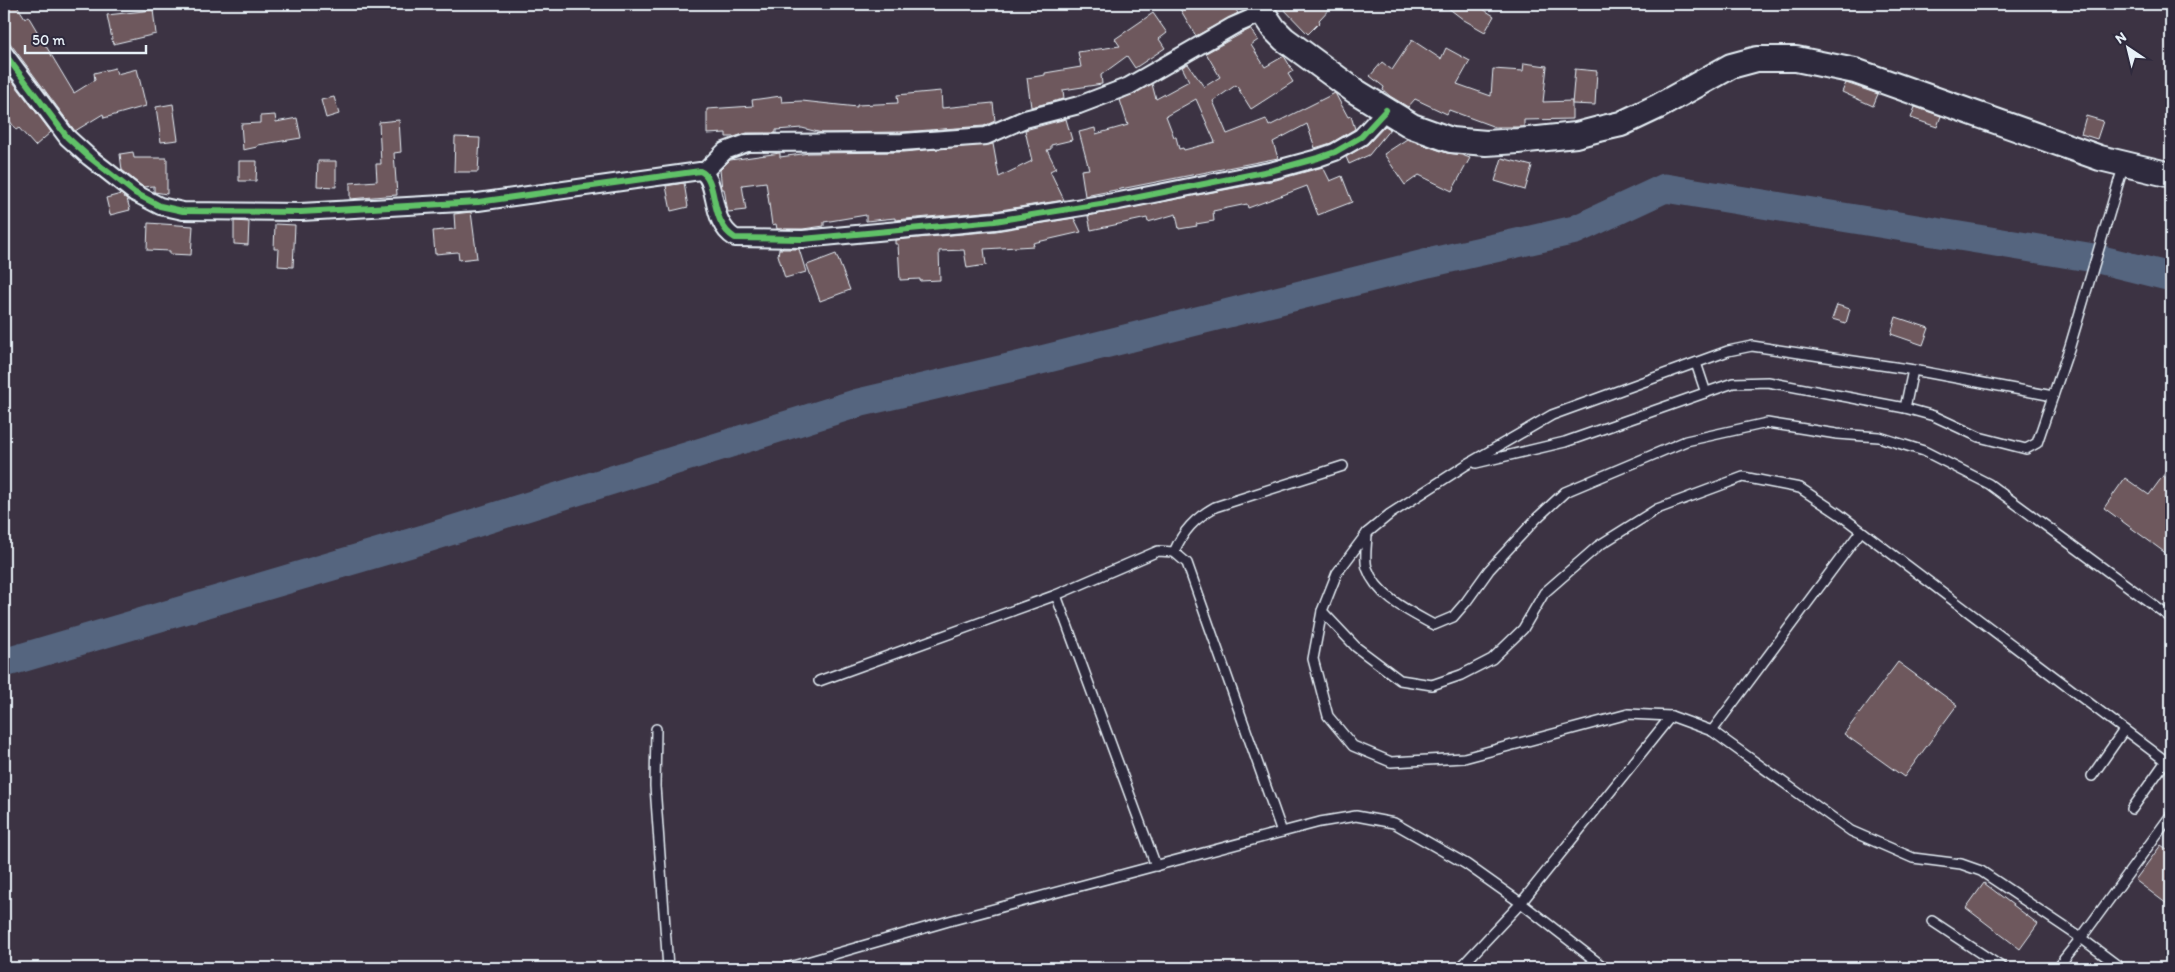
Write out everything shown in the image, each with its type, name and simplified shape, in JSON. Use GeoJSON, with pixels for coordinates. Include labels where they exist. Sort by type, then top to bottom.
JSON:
{"type":"FeatureCollection","features":[{"type":"Feature","properties":{"kind":"main road"},"geometry":{"type":"LineString","coordinates":[[1260,8],[1274,29],[1284,39],[1386,110],[1425,132],[1451,140],[1502,142],[1576,135],[1621,124],[1659,106],[1730,66],[1757,59],[1796,59],[1855,71],[2100,158],[2171,175]]}},
{"type":"Feature","properties":{"kind":"street"},"geometry":{"type":"LineString","coordinates":[[704,172],[725,151],[747,143],[902,142],[986,136],[1026,119],[1079,105],[1129,86],[1233,26],[1260,8]]}},
{"type":"Feature","properties":{"kind":"street"},"geometry":{"type":"LineString","coordinates":[[4,54],[67,137],[135,193],[160,206],[183,211],[301,212],[478,202],[697,171],[704,172],[708,178],[720,223],[727,233],[735,238],[802,239],[1024,217],[1119,201],[1274,170],[1318,158],[1350,144],[1360,137],[1386,110]]}},
{"type":"Feature","properties":{"kind":"lane"},"geometry":{"type":"LineString","coordinates":[[1466,465],[1565,442],[1733,383],[1768,382],[1905,408],[1934,416],[1979,437],[2026,449],[2037,443],[2054,396],[2124,164]]}},
{"type":"Feature","properties":{"kind":"lane"},"geometry":{"type":"LineString","coordinates":[[2054,396],[1913,370],[1752,346],[1728,351],[1552,415],[1466,465],[1390,514],[1367,533],[1337,574],[1322,611],[1313,659],[1328,716],[1353,746],[1391,762],[1464,758],[1628,714],[1671,716],[1712,731],[1851,832],[1912,858],[1961,864],[1981,871],[2081,938],[2121,968]]}},
{"type":"Feature","properties":{"kind":"lane"},"geometry":{"type":"LineString","coordinates":[[1696,363],[1706,393]]}},
{"type":"Feature","properties":{"kind":"lane"},"geometry":{"type":"LineString","coordinates":[[1905,408],[1913,370]]}},
{"type":"Feature","properties":{"kind":"lane"},"geometry":{"type":"LineString","coordinates":[[1367,533],[1367,567],[1379,589],[1407,611],[1434,625],[1453,617],[1489,570],[1525,530],[1565,492],[1686,441],[1767,423],[1837,434],[1880,437],[1924,452],[1989,484],[2171,618]]}},
{"type":"Feature","properties":{"kind":"lane"},"geometry":{"type":"LineString","coordinates":[[1174,552],[1186,529],[1202,514],[1215,507],[1342,466]]}},
{"type":"Feature","properties":{"kind":"lane"},"geometry":{"type":"LineString","coordinates":[[1322,611],[1356,647],[1400,680],[1432,685],[1461,675],[1492,659],[1523,629],[1544,594],[1598,546],[1657,509],[1743,477],[1800,488],[1861,531],[2169,763],[2132,808]]}},
{"type":"Feature","properties":{"kind":"lane"},"geometry":{"type":"LineString","coordinates":[[1712,731],[1861,531]]}},
{"type":"Feature","properties":{"kind":"lane"},"geometry":{"type":"LineString","coordinates":[[819,681],[1056,595],[1158,551],[1174,552],[1187,564],[1282,832]]}},
{"type":"Feature","properties":{"kind":"lane"},"geometry":{"type":"LineString","coordinates":[[1056,595],[1156,866]]}},
{"type":"Feature","properties":{"kind":"lane"},"geometry":{"type":"LineString","coordinates":[[1460,968],[1521,903],[1671,716]]}},
{"type":"Feature","properties":{"kind":"lane"},"geometry":{"type":"LineString","coordinates":[[656,729],[655,786],[668,968]]}},
{"type":"Feature","properties":{"kind":"lane"},"geometry":{"type":"LineString","coordinates":[[2092,776],[2124,730]]}},
{"type":"Feature","properties":{"kind":"lane"},"geometry":{"type":"LineString","coordinates":[[2057,968],[2171,815]]}},
{"type":"Feature","properties":{"kind":"lane"},"geometry":{"type":"LineString","coordinates":[[786,968],[1282,832],[1356,816],[1394,822],[1466,864],[1521,903],[1605,968]]}},
{"type":"Feature","properties":{"kind":"lane"},"geometry":{"type":"LineString","coordinates":[[1932,921],[2003,968]]}},
{"type":"Feature","properties":{"kind":"building"},"geometry":{"type":"Polygon","coordinates":[[[4,4],[16,4],[25,18],[28,16],[74,93],[95,80],[94,73],[115,68],[117,74],[137,69],[146,106],[104,118],[103,114],[75,131],[4,35],[4,4]]]}},
{"type":"Feature","properties":{"kind":"building"},"geometry":{"type":"Polygon","coordinates":[[[1177,4],[1232,4],[1238,13],[1196,36],[1177,4]]]}},
{"type":"Feature","properties":{"kind":"building"},"geometry":{"type":"Polygon","coordinates":[[[1279,4],[1334,4],[1308,34],[1279,4]]]}},
{"type":"Feature","properties":{"kind":"building"},"geometry":{"type":"Polygon","coordinates":[[[1443,4],[1475,4],[1494,16],[1485,32],[1464,20],[1443,4]]]}},
{"type":"Feature","properties":{"kind":"building"},"geometry":{"type":"Polygon","coordinates":[[[153,10],[156,34],[113,44],[107,15],[153,10]]]}},
{"type":"Feature","properties":{"kind":"building"},"geometry":{"type":"Polygon","coordinates":[[[1153,13],[1167,33],[1159,39],[1165,48],[1135,68],[1127,56],[1101,75],[1102,84],[1063,90],[1064,99],[1031,107],[1027,78],[1081,67],[1078,52],[1120,46],[1115,39],[1153,13]]]}},
{"type":"Feature","properties":{"kind":"building"},"geometry":{"type":"Polygon","coordinates":[[[1250,29],[1258,40],[1251,45],[1265,67],[1284,56],[1293,71],[1288,74],[1293,82],[1251,109],[1236,85],[1213,101],[1227,134],[1266,119],[1269,126],[1335,93],[1348,117],[1351,116],[1355,129],[1331,143],[1315,148],[1307,124],[1273,142],[1278,158],[1085,196],[1081,170],[1089,169],[1079,132],[1095,128],[1096,134],[1128,125],[1120,100],[1152,84],[1156,99],[1189,81],[1182,67],[1188,64],[1204,87],[1220,77],[1206,53],[1250,29]],[[1196,99],[1166,116],[1174,137],[1176,137],[1179,149],[1183,148],[1184,150],[1215,142],[1196,99]]]}},
{"type":"Feature","properties":{"kind":"building"},"geometry":{"type":"Polygon","coordinates":[[[1412,40],[1441,59],[1446,48],[1470,61],[1457,84],[1491,96],[1493,69],[1523,71],[1524,63],[1547,66],[1543,102],[1572,101],[1572,119],[1524,120],[1524,127],[1495,127],[1449,110],[1447,114],[1415,99],[1408,107],[1390,96],[1383,90],[1384,87],[1370,76],[1382,62],[1392,70],[1412,40]]]}},
{"type":"Feature","properties":{"kind":"building"},"geometry":{"type":"Polygon","coordinates":[[[1575,69],[1597,71],[1595,105],[1572,104],[1575,69]]]}},
{"type":"Feature","properties":{"kind":"building"},"geometry":{"type":"Polygon","coordinates":[[[4,70],[51,132],[35,146],[19,128],[16,130],[4,112],[4,70]]]}},
{"type":"Feature","properties":{"kind":"building"},"geometry":{"type":"Polygon","coordinates":[[[1846,83],[1878,94],[1873,106],[1842,92],[1846,83]]]}},
{"type":"Feature","properties":{"kind":"building"},"geometry":{"type":"Polygon","coordinates":[[[941,91],[942,108],[993,103],[995,121],[984,126],[902,132],[822,133],[802,128],[776,130],[776,133],[747,133],[734,137],[726,137],[726,133],[707,134],[707,109],[753,106],[752,100],[781,96],[782,102],[802,101],[857,107],[857,105],[898,103],[897,95],[941,91]]]}},
{"type":"Feature","properties":{"kind":"building"},"geometry":{"type":"Polygon","coordinates":[[[334,97],[339,114],[326,118],[321,100],[334,97]]]}},
{"type":"Feature","properties":{"kind":"building"},"geometry":{"type":"Polygon","coordinates":[[[173,104],[178,140],[161,142],[156,107],[173,104]]]}},
{"type":"Feature","properties":{"kind":"building"},"geometry":{"type":"Polygon","coordinates":[[[1915,107],[1941,116],[1937,127],[1911,118],[1915,107]]]}},
{"type":"Feature","properties":{"kind":"building"},"geometry":{"type":"Polygon","coordinates":[[[275,115],[276,122],[297,118],[301,138],[258,145],[257,147],[243,150],[241,124],[260,123],[260,116],[275,115]]]}},
{"type":"Feature","properties":{"kind":"building"},"geometry":{"type":"Polygon","coordinates":[[[2086,116],[2103,121],[2097,139],[2081,134],[2086,116]]]}},
{"type":"Feature","properties":{"kind":"building"},"geometry":{"type":"Polygon","coordinates":[[[1066,119],[1072,140],[1051,145],[1051,149],[1047,150],[1056,168],[1050,171],[1064,200],[994,211],[895,220],[895,218],[866,221],[866,215],[824,222],[824,226],[803,229],[777,229],[776,224],[772,225],[766,182],[742,185],[746,210],[728,212],[724,189],[722,189],[720,170],[730,160],[780,153],[780,157],[809,153],[903,152],[993,144],[999,177],[1032,161],[1025,130],[1066,119]]]}},
{"type":"Feature","properties":{"kind":"building"},"geometry":{"type":"Polygon","coordinates":[[[399,120],[401,152],[394,153],[397,195],[350,199],[350,183],[377,181],[376,164],[381,164],[379,122],[399,120]]]}},
{"type":"Feature","properties":{"kind":"building"},"geometry":{"type":"Polygon","coordinates":[[[1385,126],[1390,129],[1369,155],[1349,164],[1346,157],[1368,144],[1385,126]]]}},
{"type":"Feature","properties":{"kind":"building"},"geometry":{"type":"Polygon","coordinates":[[[455,137],[480,138],[478,172],[454,172],[455,137]]]}},
{"type":"Feature","properties":{"kind":"building"},"geometry":{"type":"Polygon","coordinates":[[[1407,139],[1447,153],[1470,158],[1452,191],[1419,175],[1405,185],[1384,154],[1407,139]]]}},
{"type":"Feature","properties":{"kind":"building"},"geometry":{"type":"Polygon","coordinates":[[[133,152],[134,158],[167,158],[167,194],[154,192],[154,186],[144,187],[140,185],[122,170],[120,154],[133,152]]]}},
{"type":"Feature","properties":{"kind":"building"},"geometry":{"type":"Polygon","coordinates":[[[1502,158],[1532,166],[1525,190],[1495,181],[1502,158]]]}},
{"type":"Feature","properties":{"kind":"building"},"geometry":{"type":"Polygon","coordinates":[[[239,161],[257,161],[256,181],[239,181],[239,161]]]}},
{"type":"Feature","properties":{"kind":"building"},"geometry":{"type":"Polygon","coordinates":[[[318,161],[336,161],[336,187],[317,186],[318,161]]]}},
{"type":"Feature","properties":{"kind":"building"},"geometry":{"type":"Polygon","coordinates":[[[1323,167],[1330,181],[1342,176],[1352,202],[1318,215],[1307,186],[1248,208],[1247,204],[1213,211],[1214,221],[1196,224],[1197,226],[1179,229],[1176,214],[1148,222],[1147,218],[1091,230],[1088,216],[1276,180],[1323,167]]]}},
{"type":"Feature","properties":{"kind":"building"},"geometry":{"type":"Polygon","coordinates":[[[684,183],[688,207],[671,211],[666,186],[684,183]]]}},
{"type":"Feature","properties":{"kind":"building"},"geometry":{"type":"Polygon","coordinates":[[[121,194],[127,199],[130,210],[110,215],[106,198],[121,194]]]}},
{"type":"Feature","properties":{"kind":"building"},"geometry":{"type":"Polygon","coordinates":[[[471,212],[477,258],[459,260],[458,252],[435,254],[433,231],[455,229],[454,214],[471,212]]]}},
{"type":"Feature","properties":{"kind":"building"},"geometry":{"type":"Polygon","coordinates":[[[1074,218],[1081,232],[1033,243],[1034,246],[984,249],[986,265],[967,268],[964,250],[939,251],[940,280],[900,280],[898,244],[895,244],[895,240],[996,231],[1074,218]]]}},
{"type":"Feature","properties":{"kind":"building"},"geometry":{"type":"Polygon","coordinates":[[[234,221],[249,222],[248,245],[234,244],[234,221]]]}},
{"type":"Feature","properties":{"kind":"building"},"geometry":{"type":"Polygon","coordinates":[[[148,223],[193,226],[191,255],[170,254],[170,251],[147,250],[148,223]]]}},
{"type":"Feature","properties":{"kind":"building"},"geometry":{"type":"Polygon","coordinates":[[[275,224],[295,225],[293,267],[278,266],[279,249],[274,249],[275,224]]]}},
{"type":"Feature","properties":{"kind":"building"},"geometry":{"type":"Polygon","coordinates":[[[779,249],[799,249],[806,272],[785,278],[778,255],[779,249]]]}},
{"type":"Feature","properties":{"kind":"building"},"geometry":{"type":"Polygon","coordinates":[[[836,254],[850,290],[820,301],[807,265],[836,254]]]}},
{"type":"Feature","properties":{"kind":"building"},"geometry":{"type":"Polygon","coordinates":[[[1837,305],[1850,309],[1846,323],[1832,319],[1837,305]]]}},
{"type":"Feature","properties":{"kind":"building"},"geometry":{"type":"Polygon","coordinates":[[[1896,317],[1929,328],[1923,345],[1891,334],[1896,317]]]}},
{"type":"Feature","properties":{"kind":"building"},"geometry":{"type":"Polygon","coordinates":[[[2171,465],[2171,557],[2104,508],[2125,478],[2149,495],[2171,465]]]}},
{"type":"Feature","properties":{"kind":"building"},"geometry":{"type":"Polygon","coordinates":[[[1898,662],[1957,705],[1904,777],[1844,734],[1898,662]]]}},
{"type":"Feature","properties":{"kind":"building"},"geometry":{"type":"Polygon","coordinates":[[[2161,845],[2171,852],[2171,907],[2135,880],[2161,845]]]}},
{"type":"Feature","properties":{"kind":"building"},"geometry":{"type":"Polygon","coordinates":[[[1984,883],[2038,924],[2020,949],[1966,908],[1984,883]]]}},
{"type":"Feature","properties":{"kind":"waterway"},"geometry":{"type":"LineString","coordinates":[[4,663],[424,539],[858,403],[1021,365],[1428,263],[1575,230],[1665,188],[2094,258],[2171,277]]}},
{"type":"Feature","properties":{"kind":"cycle path"},"geometry":{"type":"LineString","coordinates":[[4,53],[67,137],[135,193],[160,206],[183,211],[301,212],[478,202],[700,171],[706,175],[710,182],[721,222],[735,238],[803,239],[995,221],[1119,201],[1274,170],[1318,158],[1335,152],[1361,137],[1386,110]]}}]}
